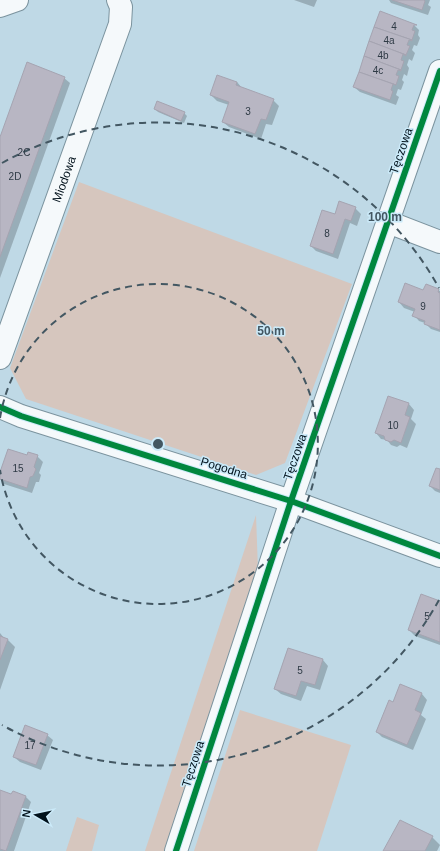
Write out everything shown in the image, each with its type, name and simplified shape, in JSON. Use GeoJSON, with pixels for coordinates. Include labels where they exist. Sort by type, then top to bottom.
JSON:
{"type":"FeatureCollection","features":[{"type":"Feature","properties":{"kind":"street"},"geometry":{"type":"LineString","coordinates":[[0,6],[17,0]]}},
{"type":"Feature","properties":{"kind":"street","name":"Miodowa"},"geometry":{"type":"LineString","coordinates":[[0,358],[120,24],[120,6],[118,0]]}},
{"type":"Feature","properties":{"kind":"street","name":"Tęczowa"},"geometry":{"type":"LineString","coordinates":[[176,851],[291,501],[440,71]]}},
{"type":"Feature","properties":{"kind":"street"},"geometry":{"type":"LineString","coordinates":[[388,222],[440,242]]}},
{"type":"Feature","properties":{"kind":"street","name":"Pogodna"},"geometry":{"type":"LineString","coordinates":[[0,406],[21,416],[291,501],[440,556]]}},
{"type":"Feature","properties":{"kind":"shaded area"},"geometry":{"type":"Polygon","coordinates":[[[79,182],[352,284],[285,463],[256,475],[26,399],[10,368],[79,182]]]}},
{"type":"Feature","properties":{"kind":"shaded area"},"geometry":{"type":"Polygon","coordinates":[[[256,515],[258,570],[169,851],[145,851],[256,515]]]}},
{"type":"Feature","properties":{"kind":"shaded area"},"geometry":{"type":"Polygon","coordinates":[[[240,710],[351,745],[317,851],[194,851],[240,710]]]}},
{"type":"Feature","properties":{"kind":"shaded area"},"geometry":{"type":"Polygon","coordinates":[[[77,817],[99,825],[92,851],[66,851],[77,817]]]}},
{"type":"Feature","properties":{"kind":"building"},"geometry":{"type":"Polygon","coordinates":[[[392,0],[424,0],[425,1],[422,10],[392,0]]]}},
{"type":"Feature","properties":{"kind":"building"},"geometry":{"type":"Polygon","coordinates":[[[380,11],[417,25],[414,25],[412,30],[415,31],[412,40],[374,27],[380,11]]]}},
{"type":"Feature","properties":{"kind":"building"},"geometry":{"type":"Polygon","coordinates":[[[374,27],[412,40],[409,40],[407,45],[410,46],[406,55],[369,41],[374,27]]]}},
{"type":"Feature","properties":{"kind":"building"},"geometry":{"type":"Polygon","coordinates":[[[369,41],[406,55],[403,54],[401,60],[404,61],[401,70],[364,56],[369,41]]]}},
{"type":"Feature","properties":{"kind":"building"},"geometry":{"type":"Polygon","coordinates":[[[364,56],[401,70],[398,70],[396,75],[399,76],[396,85],[359,72],[364,56]]]}},
{"type":"Feature","properties":{"kind":"building"},"geometry":{"type":"Polygon","coordinates":[[[27,62],[65,77],[0,257],[0,137],[27,62]]]}},
{"type":"Feature","properties":{"kind":"building"},"geometry":{"type":"Polygon","coordinates":[[[359,72],[396,85],[393,84],[391,90],[393,91],[390,100],[353,87],[359,72]]]}},
{"type":"Feature","properties":{"kind":"building"},"geometry":{"type":"Polygon","coordinates":[[[217,75],[237,82],[236,85],[274,99],[266,120],[261,119],[255,134],[222,122],[229,102],[210,95],[217,75]]]}},
{"type":"Feature","properties":{"kind":"building"},"geometry":{"type":"Polygon","coordinates":[[[157,101],[185,112],[181,121],[154,109],[157,101]]]}},
{"type":"Feature","properties":{"kind":"building"},"geometry":{"type":"Polygon","coordinates":[[[339,201],[356,207],[351,221],[345,219],[333,254],[310,246],[322,210],[335,214],[339,201]]]}},
{"type":"Feature","properties":{"kind":"building"},"geometry":{"type":"Polygon","coordinates":[[[405,283],[423,290],[426,284],[439,289],[440,330],[424,324],[425,321],[412,316],[415,309],[398,302],[405,283]]]}},
{"type":"Feature","properties":{"kind":"building"},"geometry":{"type":"Polygon","coordinates":[[[388,396],[409,403],[405,415],[410,417],[401,443],[394,440],[391,442],[385,440],[384,436],[375,433],[388,396]]]}},
{"type":"Feature","properties":{"kind":"building"},"geometry":{"type":"Polygon","coordinates":[[[8,449],[27,455],[28,452],[38,455],[34,467],[36,469],[33,476],[30,477],[27,488],[0,479],[0,472],[8,449]]]}},
{"type":"Feature","properties":{"kind":"building"},"geometry":{"type":"Polygon","coordinates":[[[436,468],[440,469],[440,490],[429,486],[436,468]]]}},
{"type":"Feature","properties":{"kind":"building"},"geometry":{"type":"Polygon","coordinates":[[[421,594],[440,601],[440,642],[408,630],[421,594]]]}},
{"type":"Feature","properties":{"kind":"building"},"geometry":{"type":"Polygon","coordinates":[[[0,636],[8,639],[0,660],[0,636]]]}},
{"type":"Feature","properties":{"kind":"building"},"geometry":{"type":"Polygon","coordinates":[[[288,648],[323,659],[315,685],[301,681],[296,696],[274,689],[288,648]]]}},
{"type":"Feature","properties":{"kind":"building"},"geometry":{"type":"Polygon","coordinates":[[[400,684],[422,693],[415,710],[421,713],[407,745],[376,732],[389,700],[393,702],[400,684]]]}},
{"type":"Feature","properties":{"kind":"building"},"geometry":{"type":"Polygon","coordinates":[[[25,725],[48,734],[36,765],[13,757],[25,725]]]}},
{"type":"Feature","properties":{"kind":"building"},"geometry":{"type":"Polygon","coordinates":[[[0,790],[11,794],[13,791],[26,796],[6,851],[0,849],[0,790]]]}},
{"type":"Feature","properties":{"kind":"building"},"geometry":{"type":"Polygon","coordinates":[[[400,820],[433,836],[425,851],[383,851],[400,820]]]}},
{"type":"Feature","properties":{"kind":"cycle path"},"geometry":{"type":"LineString","coordinates":[[176,851],[291,501],[440,71]]}},
{"type":"Feature","properties":{"kind":"cycle path"},"geometry":{"type":"LineString","coordinates":[[0,407],[21,416],[291,501],[440,556]]}}]}
